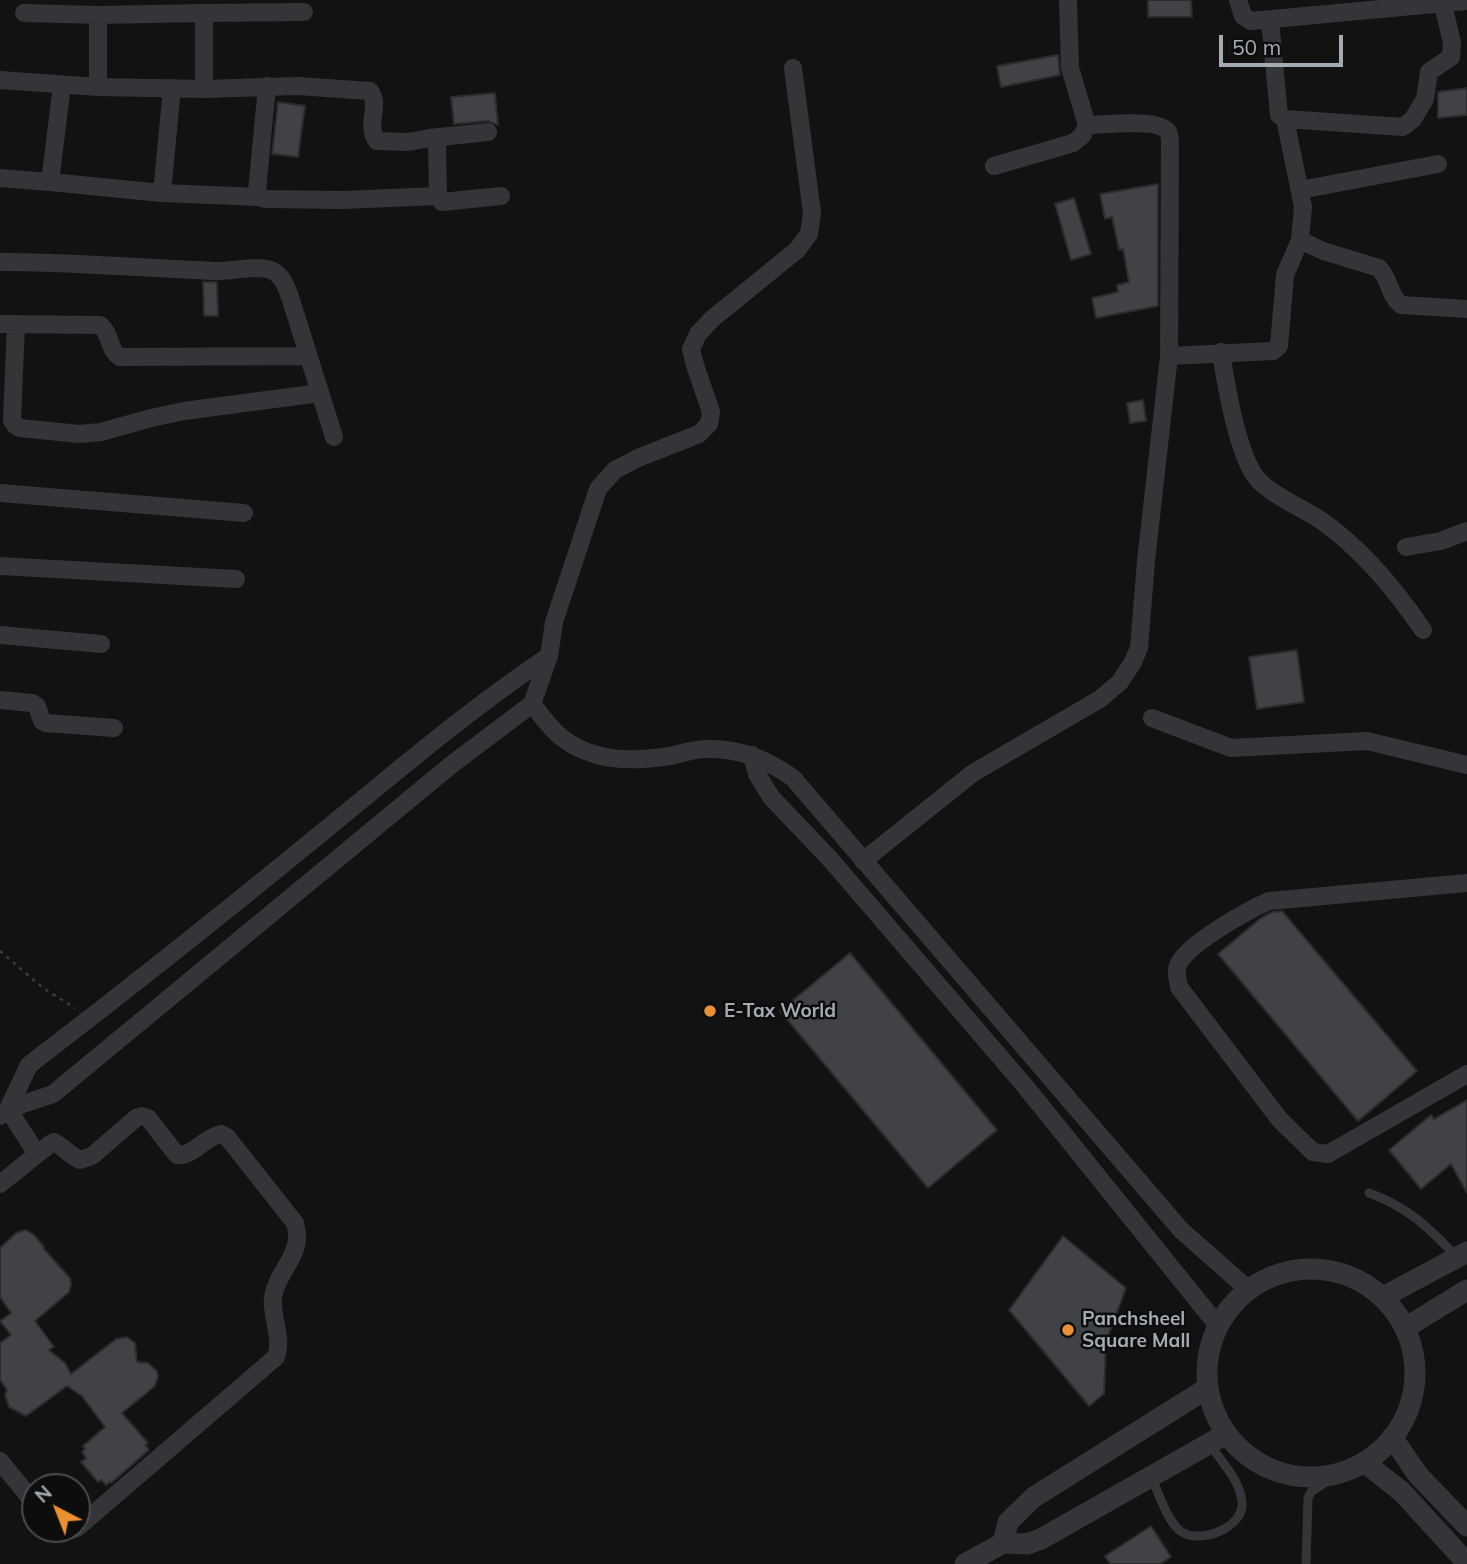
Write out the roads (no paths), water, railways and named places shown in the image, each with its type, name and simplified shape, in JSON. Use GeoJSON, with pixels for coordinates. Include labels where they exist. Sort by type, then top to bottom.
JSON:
{"type":"FeatureCollection","features":[{"type":"Feature","properties":{"kind":"street"},"geometry":{"type":"LineString","coordinates":[[994,166],[1073,143],[1082,136],[1087,125],[1070,68],[1068,0]]}},
{"type":"Feature","properties":{"kind":"street"},"geometry":{"type":"LineString","coordinates":[[1238,0],[1243,16],[1251,21],[1467,1]]}},
{"type":"Feature","properties":{"kind":"street"},"geometry":{"type":"LineString","coordinates":[[1270,20],[1279,115],[1286,119],[1403,127],[1409,124],[1425,99],[1429,72],[1451,57],[1453,50],[1443,4]]}},
{"type":"Feature","properties":{"kind":"street"},"geometry":{"type":"LineString","coordinates":[[24,13],[98,15],[304,12]]}},
{"type":"Feature","properties":{"kind":"street"},"geometry":{"type":"LineString","coordinates":[[204,13],[204,89]]}},
{"type":"Feature","properties":{"kind":"street"},"geometry":{"type":"LineString","coordinates":[[98,15],[98,87]]}},
{"type":"Feature","properties":{"kind":"street"},"geometry":{"type":"LineString","coordinates":[[4,1112],[53,1094],[451,765],[532,704],[549,656],[554,622],[598,489],[615,470],[638,457],[699,434],[709,424],[711,412],[691,349],[698,334],[712,319],[797,250],[809,234],[812,213],[793,68]]}},
{"type":"Feature","properties":{"kind":"street"},"geometry":{"type":"LineString","coordinates":[[0,80],[98,87],[204,89],[267,86],[370,91],[375,102],[372,131],[377,141],[408,142],[488,132]]}},
{"type":"Feature","properties":{"kind":"street"},"geometry":{"type":"LineString","coordinates":[[50,182],[62,85]]}},
{"type":"Feature","properties":{"kind":"street"},"geometry":{"type":"LineString","coordinates":[[259,197],[257,191],[267,86]]}},
{"type":"Feature","properties":{"kind":"street"},"geometry":{"type":"LineString","coordinates":[[162,193],[172,88]]}},
{"type":"Feature","properties":{"kind":"street"},"geometry":{"type":"LineString","coordinates":[[1169,356],[1273,351],[1279,346],[1285,275],[1300,240],[1303,206],[1286,119]]}},
{"type":"Feature","properties":{"kind":"street"},"geometry":{"type":"LineString","coordinates":[[863,861],[973,773],[1100,699],[1120,682],[1139,648],[1169,356],[1172,203],[1168,132],[1161,126],[1146,124],[1087,125]]}},
{"type":"Feature","properties":{"kind":"street"},"geometry":{"type":"LineString","coordinates":[[430,138],[437,142],[439,152],[438,196],[442,201],[501,196]]}},
{"type":"Feature","properties":{"kind":"street"},"geometry":{"type":"LineString","coordinates":[[1300,190],[1438,164]]}},
{"type":"Feature","properties":{"kind":"street"},"geometry":{"type":"LineString","coordinates":[[0,178],[162,193],[265,199],[343,200],[438,196]]}},
{"type":"Feature","properties":{"kind":"street"},"geometry":{"type":"LineString","coordinates":[[1300,240],[1323,251],[1379,268],[1385,274],[1394,298],[1401,305],[1467,309]]}},
{"type":"Feature","properties":{"kind":"street"},"geometry":{"type":"LineString","coordinates":[[0,262],[63,262],[216,271],[264,269],[275,272],[284,282],[334,437]]}},
{"type":"Feature","properties":{"kind":"street"},"geometry":{"type":"LineString","coordinates":[[308,356],[120,357],[112,348],[106,330],[100,325],[8,324],[12,420],[20,428],[79,434],[101,432],[184,411],[320,393]]}},
{"type":"Feature","properties":{"kind":"street"},"geometry":{"type":"LineString","coordinates":[[1221,352],[1234,420],[1256,477],[1266,487],[1321,521],[1356,550],[1401,598],[1423,631]]}},
{"type":"Feature","properties":{"kind":"street"},"geometry":{"type":"LineString","coordinates":[[0,494],[244,513]]}},
{"type":"Feature","properties":{"kind":"street"},"geometry":{"type":"LineString","coordinates":[[1406,547],[1441,541],[1467,531]]}},
{"type":"Feature","properties":{"kind":"street"},"geometry":{"type":"LineString","coordinates":[[0,566],[236,579]]}},
{"type":"Feature","properties":{"kind":"street"},"geometry":{"type":"LineString","coordinates":[[0,635],[101,645]]}},
{"type":"Feature","properties":{"kind":"street"},"geometry":{"type":"LineString","coordinates":[[4,1112],[29,1065],[456,723],[549,656]]}},
{"type":"Feature","properties":{"kind":"street"},"geometry":{"type":"LineString","coordinates":[[0,700],[32,703],[37,706],[42,721],[47,723],[114,728]]}},
{"type":"Feature","properties":{"kind":"street"},"geometry":{"type":"LineString","coordinates":[[532,704],[560,736],[588,752],[618,760],[650,759],[706,749],[752,755],[772,763],[793,778],[1181,1230],[1250,1291]]}},
{"type":"Feature","properties":{"kind":"street"},"geometry":{"type":"LineString","coordinates":[[1152,718],[1231,748],[1367,741],[1467,765]]}},
{"type":"Feature","properties":{"kind":"street"},"geometry":{"type":"LineString","coordinates":[[752,755],[757,774],[772,797],[1026,1086],[1219,1327]]}},
{"type":"Feature","properties":{"kind":"street"},"geometry":{"type":"LineString","coordinates":[[859,893],[878,878]]}},
{"type":"Feature","properties":{"kind":"street"},"geometry":{"type":"LineString","coordinates":[[1467,883],[1269,901],[1229,922],[1203,941],[1179,962],[1177,972],[1179,987],[1280,1120],[1313,1152],[1328,1154],[1467,1074]]}},
{"type":"Feature","properties":{"kind":"street"},"geometry":{"type":"LineString","coordinates":[[4,1112],[37,1154]]}},
{"type":"Feature","properties":{"kind":"street"},"geometry":{"type":"LineString","coordinates":[[0,1184],[54,1142],[69,1155],[80,1160],[92,1156],[136,1118],[142,1116],[148,1118],[177,1155],[187,1154],[215,1135],[221,1134],[227,1138],[295,1223],[298,1241],[278,1279],[273,1296],[280,1345],[276,1357],[91,1515]]}},
{"type":"Feature","properties":{"kind":"street"},"geometry":{"type":"LineString","coordinates":[[1157,1249],[1181,1230]]}},
{"type":"Feature","properties":{"kind":"street"},"geometry":{"type":"LineString","coordinates":[[1383,1297],[1462,1254]]}},
{"type":"Feature","properties":{"kind":"street"},"geometry":{"type":"LineString","coordinates":[[1318,1269],[1342,1273],[1364,1283],[1383,1297],[1405,1328],[1414,1356],[1415,1377],[1412,1399],[1404,1419],[1392,1437],[1364,1462],[1341,1472],[1316,1477],[1291,1475],[1267,1467],[1217,1439],[1213,1409],[1206,1389],[1207,1364],[1219,1327],[1233,1307],[1250,1291],[1270,1277],[1294,1270],[1318,1269]]}},
{"type":"Feature","properties":{"kind":"street"},"geometry":{"type":"LineString","coordinates":[[1405,1328],[1467,1290]]}},
{"type":"Feature","properties":{"kind":"street"},"geometry":{"type":"LineString","coordinates":[[1003,1543],[1007,1521],[1034,1497],[1206,1389]]}},
{"type":"Feature","properties":{"kind":"street"},"geometry":{"type":"LineString","coordinates":[[1392,1437],[1419,1475],[1467,1526]]}},
{"type":"Feature","properties":{"kind":"street"},"geometry":{"type":"LineString","coordinates":[[965,1564],[1003,1543],[1027,1544],[1041,1539],[1217,1439]]}},
{"type":"Feature","properties":{"kind":"street"},"geometry":{"type":"LineString","coordinates":[[0,1461],[21,1487]]}},
{"type":"Feature","properties":{"kind":"street"},"geometry":{"type":"LineString","coordinates":[[1364,1462],[1402,1492],[1467,1563]]}},
{"type":"Feature","properties":{"kind":"lane"},"geometry":{"type":"LineString","coordinates":[[1368,1193],[1403,1208],[1462,1254]]}},
{"type":"Feature","properties":{"kind":"lane"},"geometry":{"type":"LineString","coordinates":[[1151,1477],[1173,1523],[1181,1532],[1192,1536],[1224,1529],[1239,1517],[1243,1503],[1217,1439]]}},
{"type":"Feature","properties":{"kind":"lane"},"geometry":{"type":"LineString","coordinates":[[1306,1564],[1308,1498],[1311,1492],[1341,1472]]}},
{"type":"Feature","properties":{"kind":"place","name":"E-Tax World"},"geometry":{"type":"Point","coordinates":[710,1011]}},
{"type":"Feature","properties":{"kind":"place","name":"Panchsheel Square Mall"},"geometry":{"type":"Point","coordinates":[1068,1330]}}]}
